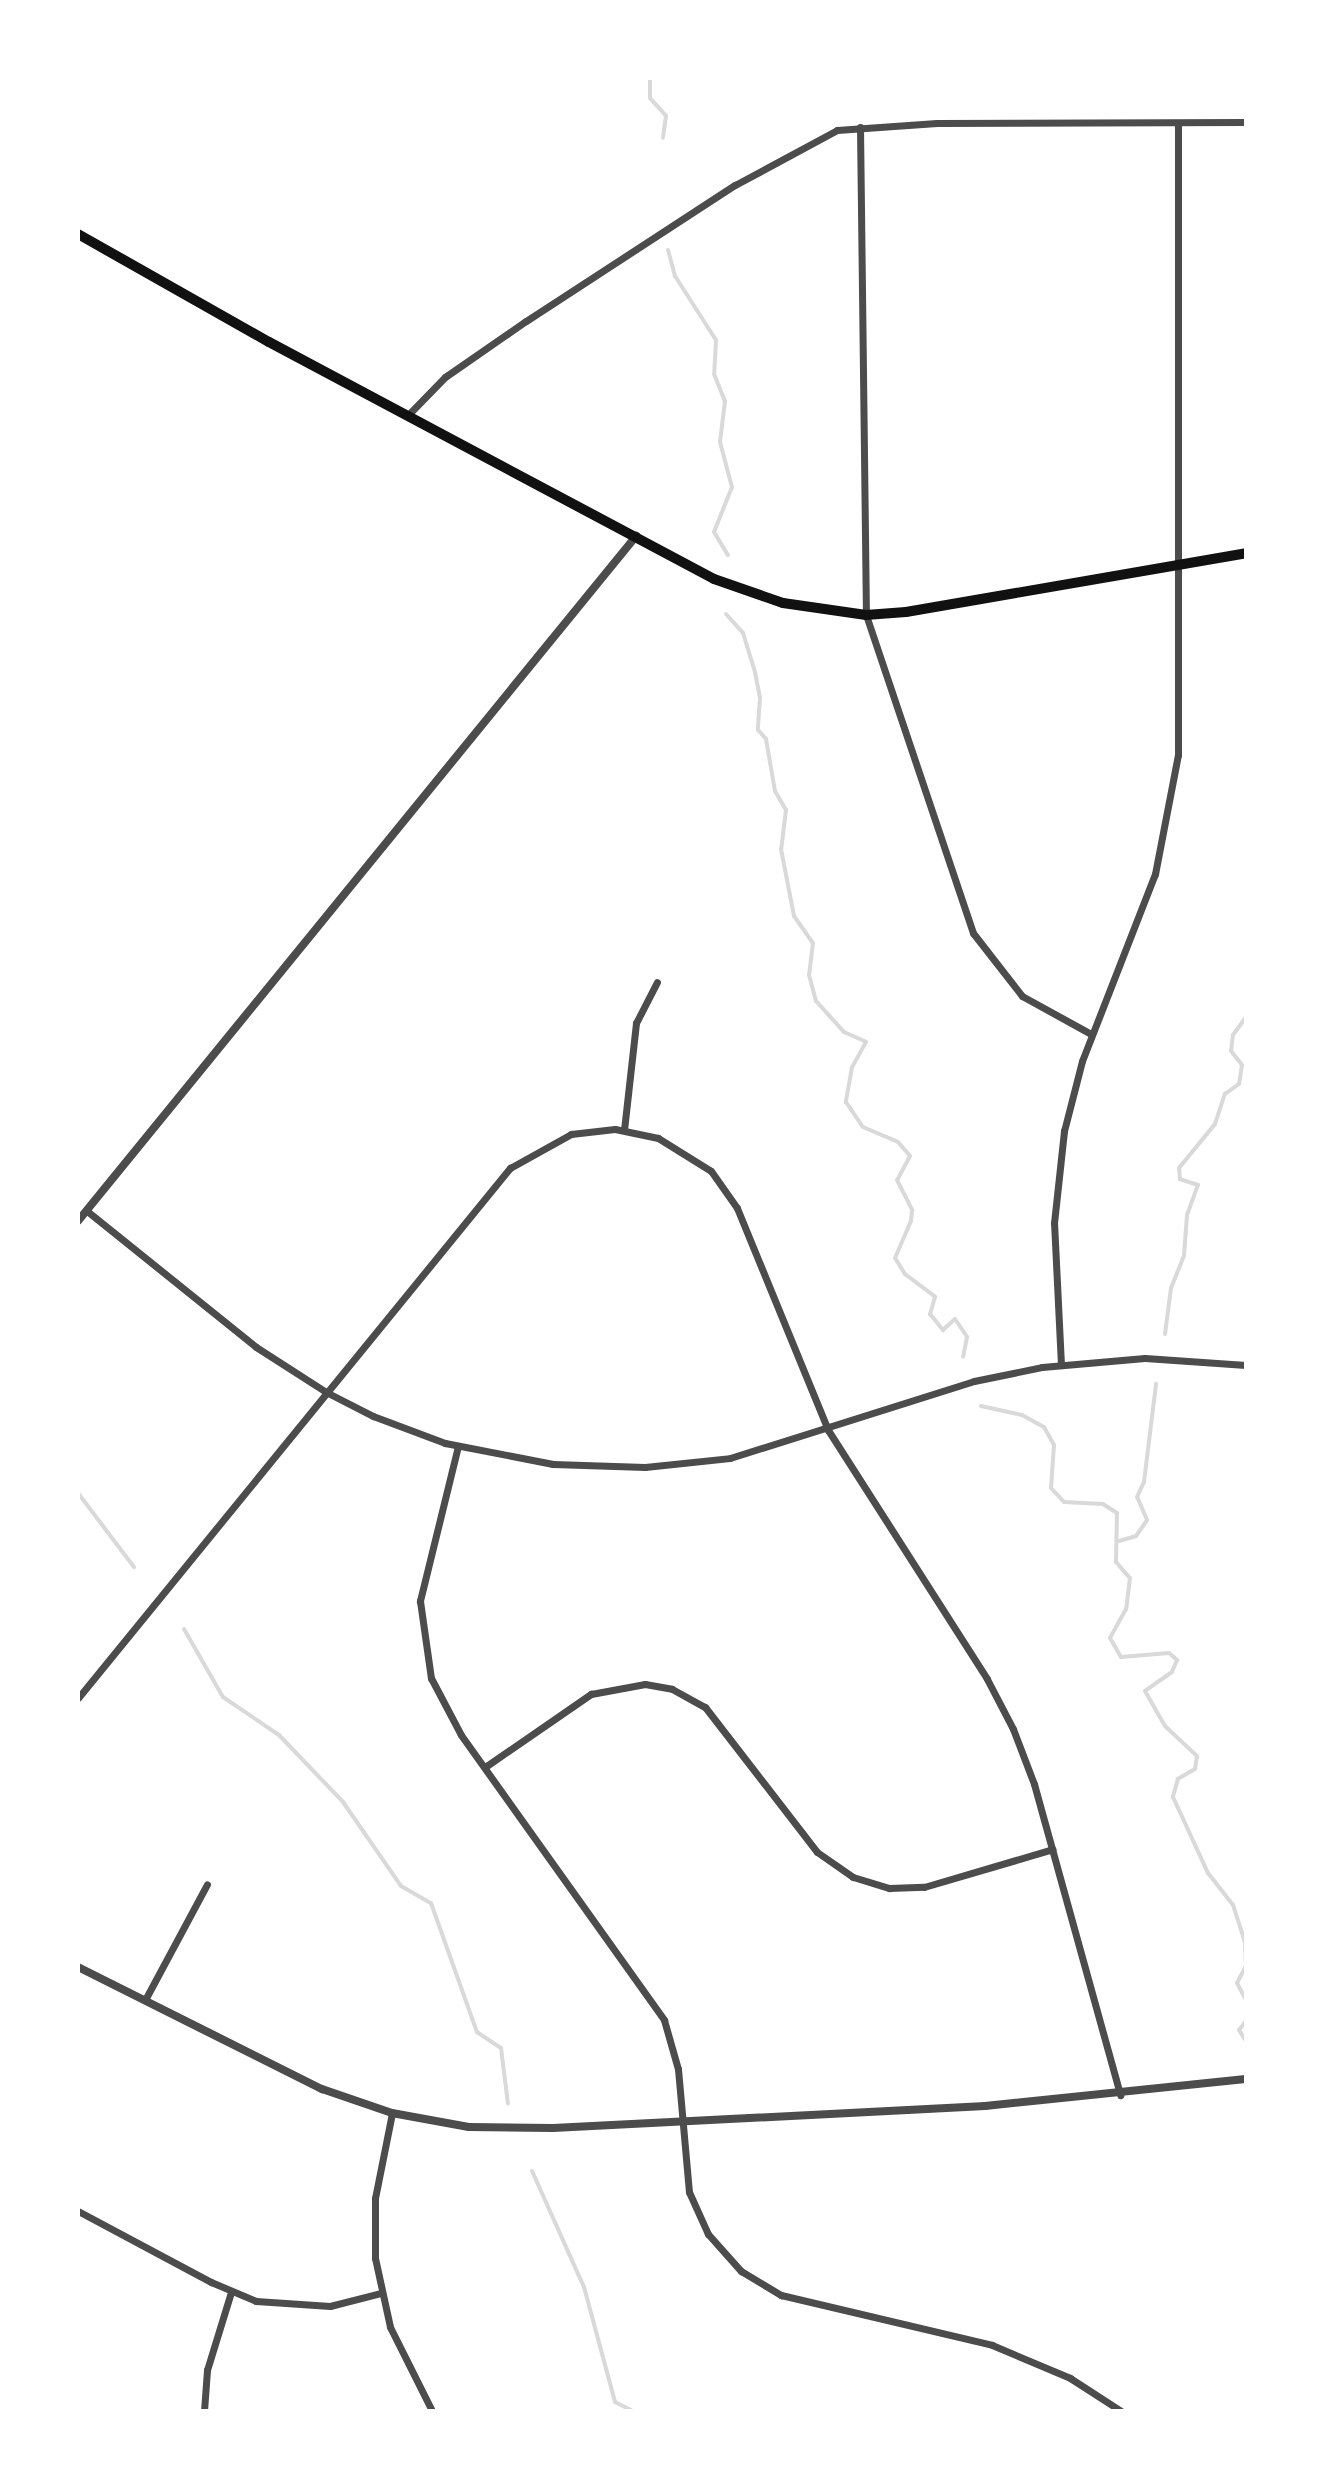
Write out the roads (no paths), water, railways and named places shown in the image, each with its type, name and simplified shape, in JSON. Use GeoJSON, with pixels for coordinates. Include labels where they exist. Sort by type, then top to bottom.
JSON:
{"type":"FeatureCollection","features":[{"type":"Feature","properties":{"kind":"main road"},"geometry":{"type":"LineString","coordinates":[[78,234],[408,415],[734,588],[793,605],[866,615],[948,606],[1246,553]]}},
{"type":"Feature","properties":{"kind":"street"},"geometry":{"type":"LineString","coordinates":[[408,415],[458,368],[735,185],[824,134],[860,127],[1246,122]]}},
{"type":"Feature","properties":{"kind":"street"},"geometry":{"type":"LineString","coordinates":[[1061,1365],[1053,1253],[1064,1131],[1091,1034],[1155,874],[1174,790],[1181,704],[1178,123]]}},
{"type":"Feature","properties":{"kind":"street"},"geometry":{"type":"LineString","coordinates":[[860,127],[866,615],[973,933],[1022,996],[1091,1034]]}},
{"type":"Feature","properties":{"kind":"street"},"geometry":{"type":"LineString","coordinates":[[78,1221],[636,536]]}},
{"type":"Feature","properties":{"kind":"street"},"geometry":{"type":"LineString","coordinates":[[624,1130],[636,1023],[657,982]]}},
{"type":"Feature","properties":{"kind":"street"},"geometry":{"type":"LineString","coordinates":[[78,1698],[510,1168],[571,1134],[624,1130],[676,1146],[725,1189],[828,1430],[987,1679],[1026,1762],[1120,2095]]}},
{"type":"Feature","properties":{"kind":"street"},"geometry":{"type":"LineString","coordinates":[[87,1211],[256,1347],[326,1392],[407,1430],[458,1446],[553,1464],[645,1467],[730,1458],[828,1430],[974,1381],[1061,1365],[1145,1358],[1246,1365]]}},
{"type":"Feature","properties":{"kind":"street"},"geometry":{"type":"LineString","coordinates":[[458,1446],[424,1574],[420,1625],[442,1703],[653,2000],[673,2044],[685,2174],[697,2214],[723,2253],[760,2285],[803,2302],[1030,2358],[1121,2411]]}},
{"type":"Feature","properties":{"kind":"street"},"geometry":{"type":"LineString","coordinates":[[485,1767],[591,1694],[645,1684],[672,1689],[705,1707],[817,1852],[853,1877],[889,1888],[924,1887],[1053,1849]]}},
{"type":"Feature","properties":{"kind":"street"},"geometry":{"type":"LineString","coordinates":[[146,1998],[207,1884]]}},
{"type":"Feature","properties":{"kind":"street"},"geometry":{"type":"LineString","coordinates":[[78,1967],[146,1998],[322,2089],[392,2113],[510,2129],[1120,2095],[1246,2079]]}},
{"type":"Feature","properties":{"kind":"street"},"geometry":{"type":"LineString","coordinates":[[392,2113],[375,2198],[381,2293],[401,2357],[432,2411]]}},
{"type":"Feature","properties":{"kind":"street"},"geometry":{"type":"LineString","coordinates":[[78,2211],[231,2292],[305,2307],[381,2293]]}},
{"type":"Feature","properties":{"kind":"street"},"geometry":{"type":"LineString","coordinates":[[204,2411],[207,2370],[231,2292]]}},
{"type":"Feature","properties":{"kind":"waterway"},"geometry":{"type":"LineString","coordinates":[[650,78],[650,98],[666,116],[663,138]]}},
{"type":"Feature","properties":{"kind":"waterway"},"geometry":{"type":"LineString","coordinates":[[668,250],[675,276],[716,340],[714,374],[725,401],[720,442],[732,487],[714,532],[728,555]]}},
{"type":"Feature","properties":{"kind":"waterway"},"geometry":{"type":"LineString","coordinates":[[726,614],[743,633],[755,672],[760,698],[758,730],[766,739],[775,791],[786,810],[781,849],[794,916],[813,943],[809,975],[816,1001],[844,1032],[866,1042],[852,1067],[846,1102],[863,1127],[898,1142],[910,1156],[897,1180],[912,1210],[911,1221],[895,1258],[905,1274],[935,1297],[930,1314],[943,1330],[955,1319],[967,1337],[963,1357]]}},
{"type":"Feature","properties":{"kind":"waterway"},"geometry":{"type":"LineString","coordinates":[[1165,1334],[1171,1288],[1184,1255],[1187,1215],[1198,1185],[1180,1179],[1179,1168],[1215,1124],[1225,1094],[1239,1084],[1242,1065],[1231,1051],[1233,1035],[1246,1017]]}},
{"type":"Feature","properties":{"kind":"waterway"},"geometry":{"type":"LineString","coordinates":[[1119,1541],[1136,1536],[1147,1520],[1137,1497],[1144,1482],[1156,1384]]}},
{"type":"Feature","properties":{"kind":"waterway"},"geometry":{"type":"LineString","coordinates":[[981,1406],[1022,1415],[1044,1427],[1054,1445],[1051,1488],[1064,1502],[1103,1504],[1117,1513],[1116,1562],[1130,1578],[1126,1609],[1110,1638],[1121,1657],[1169,1653],[1177,1660],[1172,1672],[1145,1691],[1165,1726],[1197,1756],[1195,1769],[1178,1779],[1173,1797],[1208,1873],[1233,1905],[1245,1941],[1246,1966],[1237,1983],[1246,2000]]}},
{"type":"Feature","properties":{"kind":"waterway"},"geometry":{"type":"LineString","coordinates":[[78,1493],[134,1567]]}},
{"type":"Feature","properties":{"kind":"waterway"},"geometry":{"type":"LineString","coordinates":[[184,1629],[223,1697],[279,1735],[343,1802],[401,1886],[431,1903],[477,2032],[501,2048],[508,2104]]}},
{"type":"Feature","properties":{"kind":"waterway"},"geometry":{"type":"LineString","coordinates":[[1246,2021],[1239,2030],[1246,2041]]}},
{"type":"Feature","properties":{"kind":"waterway"},"geometry":{"type":"LineString","coordinates":[[532,2171],[584,2287],[615,2402],[633,2411]]}}]}
